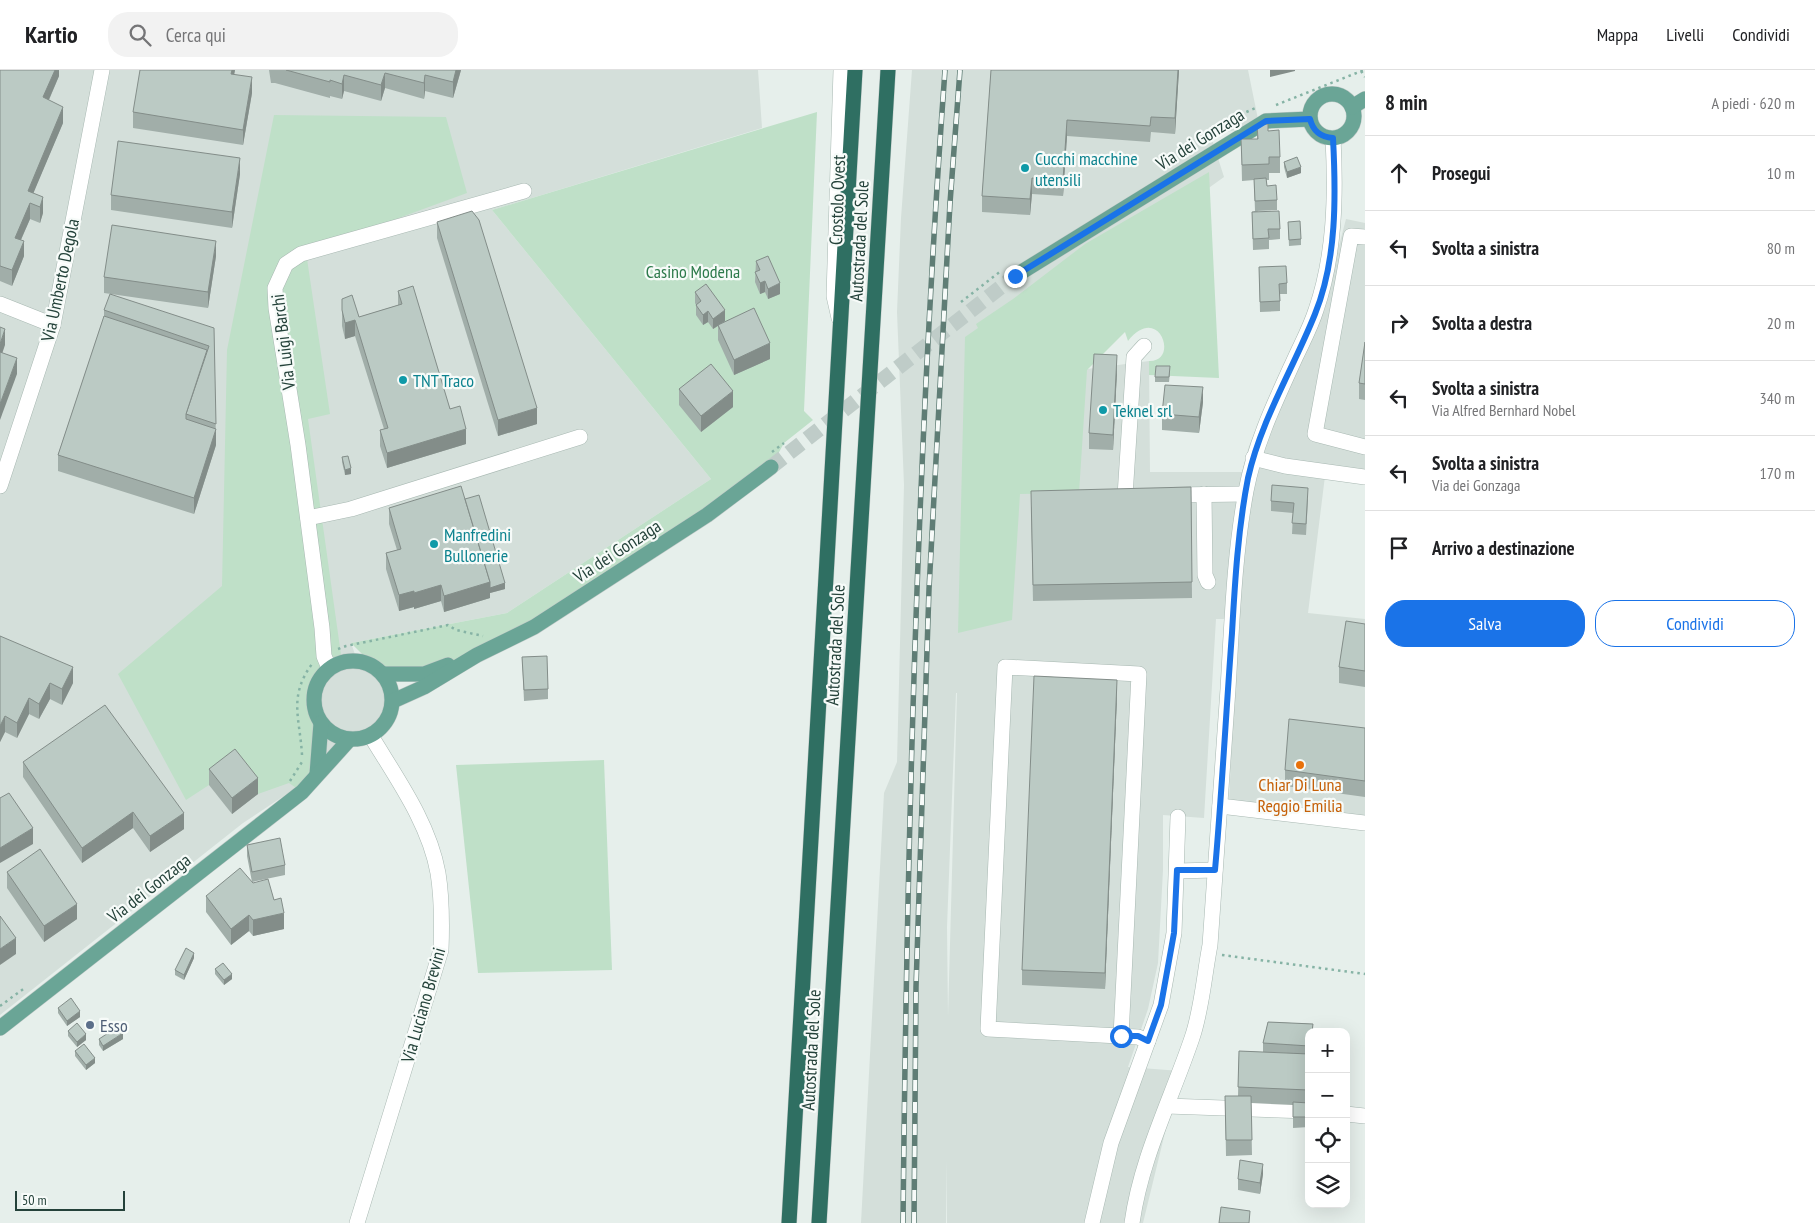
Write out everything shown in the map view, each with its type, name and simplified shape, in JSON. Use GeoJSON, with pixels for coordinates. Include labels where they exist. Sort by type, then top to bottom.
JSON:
{"type":"FeatureCollection","features":[{"type":"Feature","properties":{"kind":"highway","name":"Autostrada del Sole"},"geometry":{"type":"LineString","coordinates":[[789,1223],[842,328],[855,70]]}},
{"type":"Feature","properties":{"kind":"highway","name":"Autostrada del Sole"},"geometry":{"type":"LineString","coordinates":[[819,1223],[888,70]]}},
{"type":"Feature","properties":{"kind":"main road"},"geometry":{"type":"LineString","coordinates":[[1339,95],[1352,107],[1353,114],[1350,127],[1340,137],[1333,138],[1320,135],[1315,131],[1310,119],[1310,110],[1314,102],[1321,96],[1339,95]]}},
{"type":"Feature","properties":{"kind":"main road"},"geometry":{"type":"LineString","coordinates":[[1352,107],[1365,99]]}},
{"type":"Feature","properties":{"kind":"main road","name":"Via dei Gonzaga"},"geometry":{"type":"LineString","coordinates":[[1015,276],[1266,121],[1310,119]]}},
{"type":"Feature","properties":{"kind":"main road","name":"Via dei Gonzaga"},"geometry":{"type":"LineString","coordinates":[[393,701],[424,687],[477,655],[534,627],[707,515],[771,467]]}},
{"type":"Feature","properties":{"kind":"main road","name":"Via dei Gonzaga"},"geometry":{"type":"LineString","coordinates":[[384,674],[424,674],[477,655]]}},
{"type":"Feature","properties":{"kind":"main road"},"geometry":{"type":"LineString","coordinates":[[317,774],[321,723],[314,704],[317,684],[329,668],[342,662],[357,660],[372,664],[384,674],[389,682],[393,701],[391,714],[371,736],[349,740],[338,737],[321,723]]}},
{"type":"Feature","properties":{"kind":"main road","name":"Via dei Gonzaga"},"geometry":{"type":"LineString","coordinates":[[0,1028],[302,792],[349,740]]}},
{"type":"Feature","properties":{"kind":"street","name":"Via Umberto Degola"},"geometry":{"type":"LineString","coordinates":[[0,486],[53,325],[102,70]]}},
{"type":"Feature","properties":{"kind":"street","name":"Crostolo Ovest"},"geometry":{"type":"LineString","coordinates":[[841,70],[834,296],[842,328]]}},
{"type":"Feature","properties":{"kind":"street"},"geometry":{"type":"LineString","coordinates":[[1132,1223],[1142,1174],[1193,1036],[1203,990],[1215,870],[1237,558],[1245,494],[1254,458],[1275,402],[1316,312],[1326,278],[1333,222],[1333,138]]}},
{"type":"Feature","properties":{"kind":"street","name":"Via Luigi Barchi"},"geometry":{"type":"LineString","coordinates":[[329,668],[324,656],[308,518],[276,308],[275,288],[286,264],[300,254],[524,191]]}},
{"type":"Feature","properties":{"kind":"street"},"geometry":{"type":"LineString","coordinates":[[1365,237],[1351,236],[1316,434],[1365,447]]}},
{"type":"Feature","properties":{"kind":"street"},"geometry":{"type":"LineString","coordinates":[[0,304],[53,325]]}},
{"type":"Feature","properties":{"kind":"street"},"geometry":{"type":"LineString","coordinates":[[1108,497],[1130,496],[1134,357],[1144,346]]}},
{"type":"Feature","properties":{"kind":"street"},"geometry":{"type":"LineString","coordinates":[[308,518],[352,509],[580,437]]}},
{"type":"Feature","properties":{"kind":"street"},"geometry":{"type":"LineString","coordinates":[[1254,458],[1285,466],[1365,477]]}},
{"type":"Feature","properties":{"kind":"street"},"geometry":{"type":"LineString","coordinates":[[1204,494],[1205,575],[1208,582]]}},
{"type":"Feature","properties":{"kind":"street"},"geometry":{"type":"LineString","coordinates":[[1155,496],[1245,494]]}},
{"type":"Feature","properties":{"kind":"street"},"geometry":{"type":"LineString","coordinates":[[1121,1036],[1139,674],[1005,667],[988,1029],[1121,1036],[1138,1036],[1148,1041]]}},
{"type":"Feature","properties":{"kind":"street","name":"Via Luciano Brevini"},"geometry":{"type":"LineString","coordinates":[[357,1223],[442,950],[442,910],[438,873],[431,848],[415,809],[371,736]]}},
{"type":"Feature","properties":{"kind":"street"},"geometry":{"type":"LineString","coordinates":[[1220,806],[1365,823]]}},
{"type":"Feature","properties":{"kind":"street"},"geometry":{"type":"LineString","coordinates":[[1092,1223],[1111,1143],[1161,1005],[1174,933],[1178,817]]}},
{"type":"Feature","properties":{"kind":"street"},"geometry":{"type":"LineString","coordinates":[[1177,870],[1215,870]]}},
{"type":"Feature","properties":{"kind":"street"},"geometry":{"type":"LineString","coordinates":[[1167,1106],[1305,1111]]}},
{"type":"Feature","properties":{"kind":"street"},"geometry":{"type":"LineString","coordinates":[[1350,1114],[1365,1116]]}},
{"type":"Feature","properties":{"kind":"path"},"geometry":{"type":"LineString","coordinates":[[1364,70],[1361,71],[1365,77]]}},
{"type":"Feature","properties":{"kind":"path"},"geometry":{"type":"LineString","coordinates":[[1208,953],[1365,974]]}},
{"type":"Feature","properties":{"kind":"shaded area"},"geometry":{"type":"Polygon","coordinates":[[[0,70],[758,70],[762,128],[492,210],[711,479],[507,613],[351,643],[357,660],[372,664],[384,674],[393,701],[391,714],[385,723],[371,736],[349,740],[317,774],[243,823],[0,1015],[0,70]]]}},
{"type":"Feature","properties":{"kind":"shaded area"},"geometry":{"type":"Polygon","coordinates":[[[912,70],[1248,70],[1259,124],[1211,136],[1224,177],[1178,210],[1087,369],[1149,361],[1150,472],[1242,472],[1249,446],[1283,369],[1324,303],[1346,219],[1365,223],[1365,473],[1326,468],[1308,613],[1365,619],[1365,827],[1229,803],[1237,619],[1216,619],[1204,818],[1163,815],[1163,870],[1158,963],[1148,1009],[1128,1067],[1180,1071],[1143,1223],[947,1223],[947,1160],[946,1223],[861,1223],[884,793],[897,762],[904,485],[897,312],[901,218],[912,70]],[[957,693],[947,927],[948,1016],[957,693]]]}},
{"type":"Feature","properties":{"kind":"green space","name":"Casino Modena"},"geometry":{"type":"Polygon","coordinates":[[[817,112],[804,411],[813,420],[784,443],[771,467],[534,627],[424,674],[372,664],[351,643],[507,613],[711,479],[492,210],[817,112]]]}},
{"type":"Feature","properties":{"kind":"green space"},"geometry":{"type":"Polygon","coordinates":[[[274,115],[446,117],[467,193],[306,252],[330,414],[308,419],[342,662],[329,668],[317,684],[314,704],[321,723],[317,774],[302,792],[289,783],[258,794],[209,785],[186,800],[118,674],[222,586],[227,350],[274,115]]]}},
{"type":"Feature","properties":{"kind":"green space"},"geometry":{"type":"Polygon","coordinates":[[[1209,172],[1219,378],[1149,375],[1149,361],[1158,359],[1163,353],[1162,337],[1156,330],[1149,328],[1139,331],[1128,341],[1125,332],[1087,370],[1079,493],[1020,494],[1012,620],[958,633],[965,337],[978,328],[976,324],[1013,299],[1085,244],[1209,172]]]}},
{"type":"Feature","properties":{"kind":"green space"},"geometry":{"type":"Polygon","coordinates":[[[604,760],[612,970],[478,973],[456,765],[604,760]]]}},
{"type":"Feature","properties":{"kind":"building"},"geometry":{"type":"Polygon","coordinates":[[[0,70],[55,70],[43,97],[63,107],[28,191],[43,197],[40,207],[30,203],[15,238],[24,241],[12,270],[0,266],[0,70]]]}},
{"type":"Feature","properties":{"kind":"building"},"geometry":{"type":"Polygon","coordinates":[[[140,70],[232,70],[231,74],[252,77],[243,130],[133,112],[140,70]]]}},
{"type":"Feature","properties":{"kind":"building"},"geometry":{"type":"Polygon","coordinates":[[[286,70],[456,70],[453,82],[425,75],[424,83],[385,73],[381,85],[344,75],[342,84],[286,70]]]}},
{"type":"Feature","properties":{"kind":"building","name":"Cucchi macchine utensili"},"geometry":{"type":"Polygon","coordinates":[[[991,70],[1178,70],[1175,118],[1151,117],[1150,126],[1067,120],[1063,180],[1032,178],[1030,199],[982,196],[991,70]]]}},
{"type":"Feature","properties":{"kind":"building"},"geometry":{"type":"Polygon","coordinates":[[[1268,124],[1268,131],[1279,130],[1280,157],[1269,157],[1269,164],[1242,165],[1241,139],[1258,139],[1257,125],[1268,124]]]}},
{"type":"Feature","properties":{"kind":"building"},"geometry":{"type":"Polygon","coordinates":[[[118,141],[240,158],[232,212],[111,195],[118,141]]]}},
{"type":"Feature","properties":{"kind":"building"},"geometry":{"type":"Polygon","coordinates":[[[1297,157],[1301,167],[1287,172],[1284,162],[1297,157]]]}},
{"type":"Feature","properties":{"kind":"building"},"geometry":{"type":"Polygon","coordinates":[[[1266,178],[1267,186],[1276,185],[1277,200],[1255,201],[1254,179],[1266,178]]]}},
{"type":"Feature","properties":{"kind":"building"},"geometry":{"type":"Polygon","coordinates":[[[472,211],[479,220],[537,408],[498,420],[437,222],[472,211]]]}},
{"type":"Feature","properties":{"kind":"building"},"geometry":{"type":"Polygon","coordinates":[[[1279,211],[1280,229],[1268,229],[1269,238],[1253,239],[1252,212],[1279,211]]]}},
{"type":"Feature","properties":{"kind":"building"},"geometry":{"type":"Polygon","coordinates":[[[1300,221],[1301,239],[1289,240],[1288,222],[1300,221]]]}},
{"type":"Feature","properties":{"kind":"building"},"geometry":{"type":"Polygon","coordinates":[[[112,225],[216,241],[208,292],[104,277],[112,225]]]}},
{"type":"Feature","properties":{"kind":"building"},"geometry":{"type":"Polygon","coordinates":[[[768,256],[780,283],[768,289],[765,281],[760,283],[755,272],[760,270],[756,261],[768,256]]]}},
{"type":"Feature","properties":{"kind":"building"},"geometry":{"type":"Polygon","coordinates":[[[1286,266],[1287,283],[1279,284],[1280,301],[1260,302],[1259,267],[1286,266]]]}},
{"type":"Feature","properties":{"kind":"building"},"geometry":{"type":"Polygon","coordinates":[[[706,284],[725,310],[713,319],[708,311],[703,315],[696,305],[701,301],[695,292],[706,284]]]}},
{"type":"Feature","properties":{"kind":"building","name":"TNT Traco"},"geometry":{"type":"Polygon","coordinates":[[[413,286],[450,409],[460,406],[466,429],[387,453],[380,430],[388,428],[355,320],[345,323],[342,299],[352,295],[359,317],[402,304],[398,291],[413,286]]]}},
{"type":"Feature","properties":{"kind":"building"},"geometry":{"type":"Polygon","coordinates":[[[110,294],[214,328],[216,424],[186,414],[209,346],[104,310],[110,294]]]}},
{"type":"Feature","properties":{"kind":"building"},"geometry":{"type":"Polygon","coordinates":[[[754,308],[770,343],[734,360],[718,325],[754,308]]]}},
{"type":"Feature","properties":{"kind":"building"},"geometry":{"type":"Polygon","coordinates":[[[104,316],[207,350],[186,419],[216,429],[194,498],[58,455],[104,316]]]}},
{"type":"Feature","properties":{"kind":"building"},"geometry":{"type":"Polygon","coordinates":[[[0,327],[5,329],[0,344],[0,327]]]}},
{"type":"Feature","properties":{"kind":"building"},"geometry":{"type":"Polygon","coordinates":[[[1365,342],[1365,384],[1359,383],[1365,342]]]}},
{"type":"Feature","properties":{"kind":"building"},"geometry":{"type":"Polygon","coordinates":[[[0,352],[17,358],[0,404],[0,352]]]}},
{"type":"Feature","properties":{"kind":"building","name":"Teknel srl"},"geometry":{"type":"Polygon","coordinates":[[[1094,354],[1117,355],[1113,435],[1089,433],[1094,354]]]}},
{"type":"Feature","properties":{"kind":"building"},"geometry":{"type":"Polygon","coordinates":[[[711,364],[733,391],[701,416],[679,389],[711,364]]]}},
{"type":"Feature","properties":{"kind":"building"},"geometry":{"type":"Polygon","coordinates":[[[1156,366],[1170,366],[1169,377],[1155,377],[1156,366]]]}},
{"type":"Feature","properties":{"kind":"building"},"geometry":{"type":"Polygon","coordinates":[[[1165,385],[1203,387],[1199,417],[1162,414],[1165,385]]]}},
{"type":"Feature","properties":{"kind":"building"},"geometry":{"type":"Polygon","coordinates":[[[348,456],[351,468],[345,470],[342,457],[348,456]]]}},
{"type":"Feature","properties":{"kind":"building"},"geometry":{"type":"Polygon","coordinates":[[[1272,485],[1308,488],[1306,524],[1292,523],[1294,503],[1271,501],[1272,485]]]}},
{"type":"Feature","properties":{"kind":"building","name":"Manfredini Bullonerie"},"geometry":{"type":"Polygon","coordinates":[[[461,486],[490,582],[444,596],[441,585],[414,593],[414,591],[399,595],[386,553],[401,549],[389,508],[461,486]]]}},
{"type":"Feature","properties":{"kind":"building"},"geometry":{"type":"Polygon","coordinates":[[[1191,487],[1192,582],[1033,585],[1031,491],[1191,487]]]}},
{"type":"Feature","properties":{"kind":"building"},"geometry":{"type":"Polygon","coordinates":[[[479,495],[505,583],[490,588],[490,582],[465,499],[479,495]]]}},
{"type":"Feature","properties":{"kind":"building"},"geometry":{"type":"Polygon","coordinates":[[[1346,621],[1365,624],[1365,671],[1339,667],[1346,621]]]}},
{"type":"Feature","properties":{"kind":"building"},"geometry":{"type":"Polygon","coordinates":[[[0,636],[73,667],[62,689],[50,683],[39,704],[29,698],[17,723],[5,716],[0,726],[0,636]]]}},
{"type":"Feature","properties":{"kind":"building"},"geometry":{"type":"Polygon","coordinates":[[[547,656],[548,689],[524,690],[522,657],[547,656]]]}},
{"type":"Feature","properties":{"kind":"building"},"geometry":{"type":"Polygon","coordinates":[[[1034,676],[1117,680],[1105,973],[1022,970],[1034,676]]]}},
{"type":"Feature","properties":{"kind":"building"},"geometry":{"type":"Polygon","coordinates":[[[105,705],[184,813],[150,836],[133,812],[82,848],[23,762],[105,705]]]}},
{"type":"Feature","properties":{"kind":"building"},"geometry":{"type":"Polygon","coordinates":[[[1289,719],[1365,728],[1365,781],[1285,770],[1289,719]]]}},
{"type":"Feature","properties":{"kind":"building"},"geometry":{"type":"Polygon","coordinates":[[[235,749],[258,778],[232,798],[209,769],[235,749]]]}},
{"type":"Feature","properties":{"kind":"building"},"geometry":{"type":"Polygon","coordinates":[[[9,793],[33,828],[0,848],[0,798],[9,793]]]}},
{"type":"Feature","properties":{"kind":"building"},"geometry":{"type":"Polygon","coordinates":[[[280,838],[285,865],[252,872],[247,845],[280,838]]]}},
{"type":"Feature","properties":{"kind":"building"},"geometry":{"type":"Polygon","coordinates":[[[40,849],[77,904],[44,926],[7,872],[40,849]]]}},
{"type":"Feature","properties":{"kind":"building"},"geometry":{"type":"Polygon","coordinates":[[[240,868],[253,883],[268,879],[274,900],[281,898],[284,913],[253,920],[249,915],[231,929],[206,896],[240,868]]]}},
{"type":"Feature","properties":{"kind":"building"},"geometry":{"type":"Polygon","coordinates":[[[0,916],[16,938],[0,949],[0,916]]]}},
{"type":"Feature","properties":{"kind":"building"},"geometry":{"type":"Polygon","coordinates":[[[186,948],[194,953],[184,975],[175,970],[186,948]]]}},
{"type":"Feature","properties":{"kind":"building"},"geometry":{"type":"Polygon","coordinates":[[[223,963],[232,974],[224,980],[215,969],[223,963]]]}},
{"type":"Feature","properties":{"kind":"building"},"geometry":{"type":"Polygon","coordinates":[[[71,998],[80,1011],[67,1021],[58,1008],[71,998]]]}},
{"type":"Feature","properties":{"kind":"building"},"geometry":{"type":"Polygon","coordinates":[[[1268,1022],[1313,1024],[1312,1028],[1305,1028],[1305,1046],[1263,1043],[1268,1022]]]}},
{"type":"Feature","properties":{"kind":"building"},"geometry":{"type":"Polygon","coordinates":[[[77,1023],[86,1034],[77,1042],[68,1031],[77,1023]]]}},
{"type":"Feature","properties":{"kind":"building"},"geometry":{"type":"Polygon","coordinates":[[[119,1026],[123,1033],[103,1046],[99,1039],[119,1026]]]}},
{"type":"Feature","properties":{"kind":"building"},"geometry":{"type":"Polygon","coordinates":[[[84,1044],[95,1058],[86,1065],[75,1051],[84,1044]]]}},
{"type":"Feature","properties":{"kind":"building"},"geometry":{"type":"Polygon","coordinates":[[[1239,1051],[1305,1054],[1305,1090],[1238,1087],[1239,1051]]]}},
{"type":"Feature","properties":{"kind":"building"},"geometry":{"type":"Polygon","coordinates":[[[1225,1096],[1251,1096],[1252,1140],[1226,1140],[1225,1096]]]}},
{"type":"Feature","properties":{"kind":"building"},"geometry":{"type":"Polygon","coordinates":[[[1293,1102],[1305,1103],[1305,1117],[1293,1117],[1293,1102]]]}},
{"type":"Feature","properties":{"kind":"building"},"geometry":{"type":"Polygon","coordinates":[[[1240,1160],[1263,1164],[1260,1183],[1238,1179],[1240,1160]]]}},
{"type":"Feature","properties":{"kind":"building"},"geometry":{"type":"Polygon","coordinates":[[[1221,1207],[1250,1211],[1249,1223],[1219,1223],[1221,1207]]]}},
{"type":"Feature","properties":{"kind":"tunnel"},"geometry":{"type":"LineString","coordinates":[[771,467],[1015,276]]}},
{"type":"Feature","properties":{"kind":"railway"},"geometry":{"type":"LineString","coordinates":[[903,1223],[907,934],[920,502],[935,214],[945,70]]}},
{"type":"Feature","properties":{"kind":"railway"},"geometry":{"type":"LineString","coordinates":[[914,1223],[916,987],[929,589],[950,203],[960,70]]}},
{"type":"Feature","properties":{"kind":"place","name":"Cucchi macchine utensili"},"geometry":{"type":"Point","coordinates":[1025,168]}},
{"type":"Feature","properties":{"kind":"place","name":"TNT Traco"},"geometry":{"type":"Point","coordinates":[403,380]}},
{"type":"Feature","properties":{"kind":"place","name":"Teknel srl"},"geometry":{"type":"Point","coordinates":[1103,410]}},
{"type":"Feature","properties":{"kind":"place","name":"Manfredini Bullonerie"},"geometry":{"type":"Point","coordinates":[434,544]}},
{"type":"Feature","properties":{"kind":"place","name":"Chiar Di Luna Reggio Emilia"},"geometry":{"type":"Point","coordinates":[1300,765]}},
{"type":"Feature","properties":{"kind":"place","name":"Esso"},"geometry":{"type":"Point","coordinates":[90,1025]}},
{"type":"Feature","properties":{"kind":"route"},"geometry":{"type":"LineString","coordinates":[[1015,276],[1266,121],[1310,119],[1315,131],[1326,138],[1333,138],[1333,222],[1326,278],[1316,312],[1263,432],[1245,494],[1237,558],[1215,870],[1177,870],[1174,933],[1161,1005],[1148,1041],[1138,1036],[1121,1036]]}}]}
